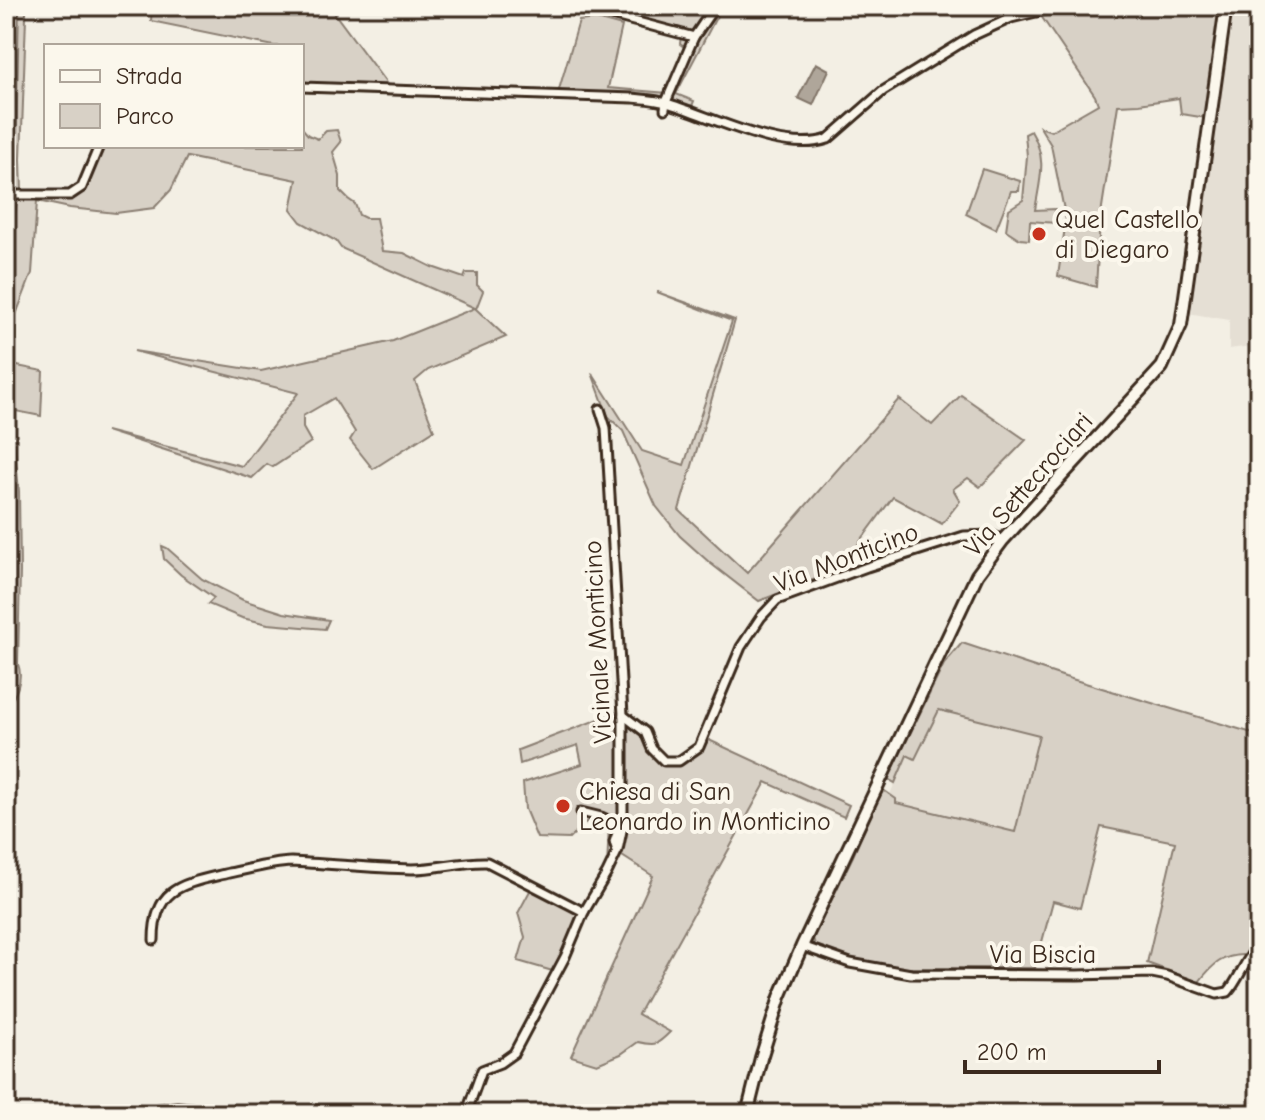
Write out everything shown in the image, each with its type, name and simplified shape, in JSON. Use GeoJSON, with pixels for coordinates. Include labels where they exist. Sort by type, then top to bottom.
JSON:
{"type":"FeatureCollection","features":[{"type":"Feature","properties":{"kind":"main road","name":"Via Settecrociari"},"geometry":{"type":"LineString","coordinates":[[747,1114],[776,1009],[802,946],[977,575],[1003,540],[1162,367],[1181,325],[1226,6]]}},
{"type":"Feature","properties":{"kind":"street"},"geometry":{"type":"LineString","coordinates":[[598,6],[611,15],[694,37]]}},
{"type":"Feature","properties":{"kind":"street"},"geometry":{"type":"LineString","coordinates":[[666,105],[694,37],[715,6]]}},
{"type":"Feature","properties":{"kind":"street"},"geometry":{"type":"LineString","coordinates":[[304,87],[633,98],[666,105],[756,135],[798,143],[817,143],[828,139],[883,91],[974,35],[1011,18],[1061,6]]}},
{"type":"Feature","properties":{"kind":"street"},"geometry":{"type":"LineString","coordinates":[[6,195],[70,195],[77,192],[98,148]]}},
{"type":"Feature","properties":{"kind":"street","name":"Vicinale Monticino"},"geometry":{"type":"LineString","coordinates":[[466,1114],[482,1070],[514,1053],[565,957],[584,912],[607,873],[617,852],[623,826],[623,715],[606,428],[600,409]]}},
{"type":"Feature","properties":{"kind":"street","name":"Via Monticino"},"geometry":{"type":"LineString","coordinates":[[623,715],[645,732],[652,749],[664,761],[679,761],[699,747],[741,647],[777,600],[964,536],[991,535],[1003,540]]}},
{"type":"Feature","properties":{"kind":"street"},"geometry":{"type":"LineString","coordinates":[[581,812],[616,824],[618,830],[614,842],[617,852]]}},
{"type":"Feature","properties":{"kind":"street"},"geometry":{"type":"LineString","coordinates":[[154,940],[157,910],[183,884],[275,863],[414,869],[471,861],[487,862],[584,912]]}},
{"type":"Feature","properties":{"kind":"street","name":"Via Biscia"},"geometry":{"type":"LineString","coordinates":[[802,946],[850,963],[911,974],[1152,973],[1217,994],[1228,992],[1235,984],[1259,945]]}},
{"type":"Feature","properties":{"kind":"shaded area"},"geometry":{"type":"Polygon","coordinates":[[[1232,6],[1259,6],[1259,345],[1229,349],[1229,320],[1188,313],[1232,6]]]}},
{"type":"Feature","properties":{"kind":"shaded area"},"geometry":{"type":"Polygon","coordinates":[[[816,63],[829,70],[813,105],[798,98],[816,63]]]}},
{"type":"Feature","properties":{"kind":"shaded area"},"geometry":{"type":"Polygon","coordinates":[[[939,709],[1039,735],[1015,833],[895,803],[890,794],[907,755],[915,758],[939,709]]]}},
{"type":"Feature","properties":{"kind":"green space"},"geometry":{"type":"Polygon","coordinates":[[[19,6],[26,6],[26,17],[22,192],[15,192],[19,6]]]}},
{"type":"Feature","properties":{"kind":"green space"},"geometry":{"type":"Polygon","coordinates":[[[152,6],[329,6],[389,87],[304,85],[304,44],[264,44],[151,21],[152,6]]]}},
{"type":"Feature","properties":{"kind":"green space"},"geometry":{"type":"Polygon","coordinates":[[[603,6],[722,6],[676,94],[694,101],[692,106],[661,97],[558,93],[579,21],[596,19],[622,26],[608,88],[668,93],[670,90],[684,47],[680,44],[681,35],[609,11],[603,6]]]}},
{"type":"Feature","properties":{"kind":"green space"},"geometry":{"type":"Polygon","coordinates":[[[1076,6],[1223,6],[1207,118],[1181,114],[1179,98],[1118,105],[1100,220],[1096,287],[1058,276],[1066,220],[1051,145],[1040,127],[1051,131],[1098,104],[1039,13],[1076,6]]]}},
{"type":"Feature","properties":{"kind":"green space"},"geometry":{"type":"Polygon","coordinates":[[[304,130],[318,139],[326,131],[337,130],[341,142],[333,152],[340,176],[340,191],[355,204],[359,215],[376,218],[382,251],[404,253],[464,278],[466,273],[477,273],[477,285],[483,291],[476,309],[506,337],[428,370],[415,381],[434,430],[373,469],[350,440],[355,432],[334,398],[303,416],[303,428],[311,442],[273,467],[267,464],[252,478],[106,431],[242,466],[298,393],[134,351],[261,371],[393,341],[475,308],[341,248],[336,241],[301,222],[291,209],[297,180],[187,157],[171,190],[154,208],[116,213],[37,201],[32,273],[12,325],[7,364],[43,371],[41,416],[11,410],[19,491],[20,676],[6,710],[6,695],[13,676],[9,574],[10,482],[6,440],[6,272],[17,200],[72,200],[88,183],[102,148],[304,148],[304,130]]]}},
{"type":"Feature","properties":{"kind":"green space"},"geometry":{"type":"Polygon","coordinates":[[[1031,131],[1041,160],[1035,210],[1055,209],[1056,223],[1030,221],[1029,240],[1020,239],[1006,230],[1009,209],[1023,200],[1027,156],[1025,134],[1031,131]]]}},
{"type":"Feature","properties":{"kind":"green space"},"geometry":{"type":"Polygon","coordinates":[[[982,169],[1020,181],[1019,191],[1011,191],[996,229],[966,214],[982,169]]]}},
{"type":"Feature","properties":{"kind":"green space"},"geometry":{"type":"Polygon","coordinates":[[[657,292],[735,320],[679,510],[747,573],[899,399],[932,425],[961,395],[1026,440],[980,487],[968,478],[953,489],[960,501],[942,524],[893,497],[839,570],[759,601],[680,536],[656,506],[623,431],[608,416],[592,373],[642,451],[684,465],[732,321],[657,292]]]}},
{"type":"Feature","properties":{"kind":"green space"},"geometry":{"type":"Polygon","coordinates":[[[162,546],[202,579],[243,600],[284,613],[329,620],[325,629],[268,624],[242,618],[208,604],[214,598],[164,559],[162,546]]]}},
{"type":"Feature","properties":{"kind":"green space"},"geometry":{"type":"Polygon","coordinates":[[[962,643],[1259,735],[1259,938],[1246,955],[1231,956],[1219,962],[1199,982],[1147,963],[1175,842],[1101,827],[1080,908],[1053,901],[1035,968],[892,968],[850,959],[815,945],[813,938],[882,789],[896,799],[896,803],[1015,832],[1039,735],[939,710],[915,759],[907,755],[895,783],[888,779],[944,664],[962,643]]]}},
{"type":"Feature","properties":{"kind":"green space"},"geometry":{"type":"Polygon","coordinates":[[[617,712],[620,740],[619,807],[607,868],[609,824],[587,821],[569,839],[537,838],[525,809],[523,783],[582,764],[578,745],[520,764],[518,750],[617,712]]]}},
{"type":"Feature","properties":{"kind":"green space"},"geometry":{"type":"Polygon","coordinates":[[[625,720],[642,733],[661,763],[698,752],[709,740],[849,805],[844,817],[766,782],[638,1014],[670,1032],[656,1043],[638,1042],[621,1054],[597,1064],[571,1056],[653,876],[619,854],[627,800],[625,720]]]}},
{"type":"Feature","properties":{"kind":"green space"},"geometry":{"type":"Polygon","coordinates":[[[532,887],[585,910],[556,972],[518,961],[525,937],[518,913],[532,887]]]}},
{"type":"Feature","properties":{"kind":"green space"},"geometry":{"type":"Polygon","coordinates":[[[177,1101],[204,1104],[202,1114],[81,1114],[177,1101]]]}},
{"type":"Feature","properties":{"kind":"place","name":"Quel Castello di Diegaro"},"geometry":{"type":"Point","coordinates":[1039,234]}},
{"type":"Feature","properties":{"kind":"place","name":"Chiesa di San Leonardo in Monticino"},"geometry":{"type":"Point","coordinates":[563,806]}}]}
